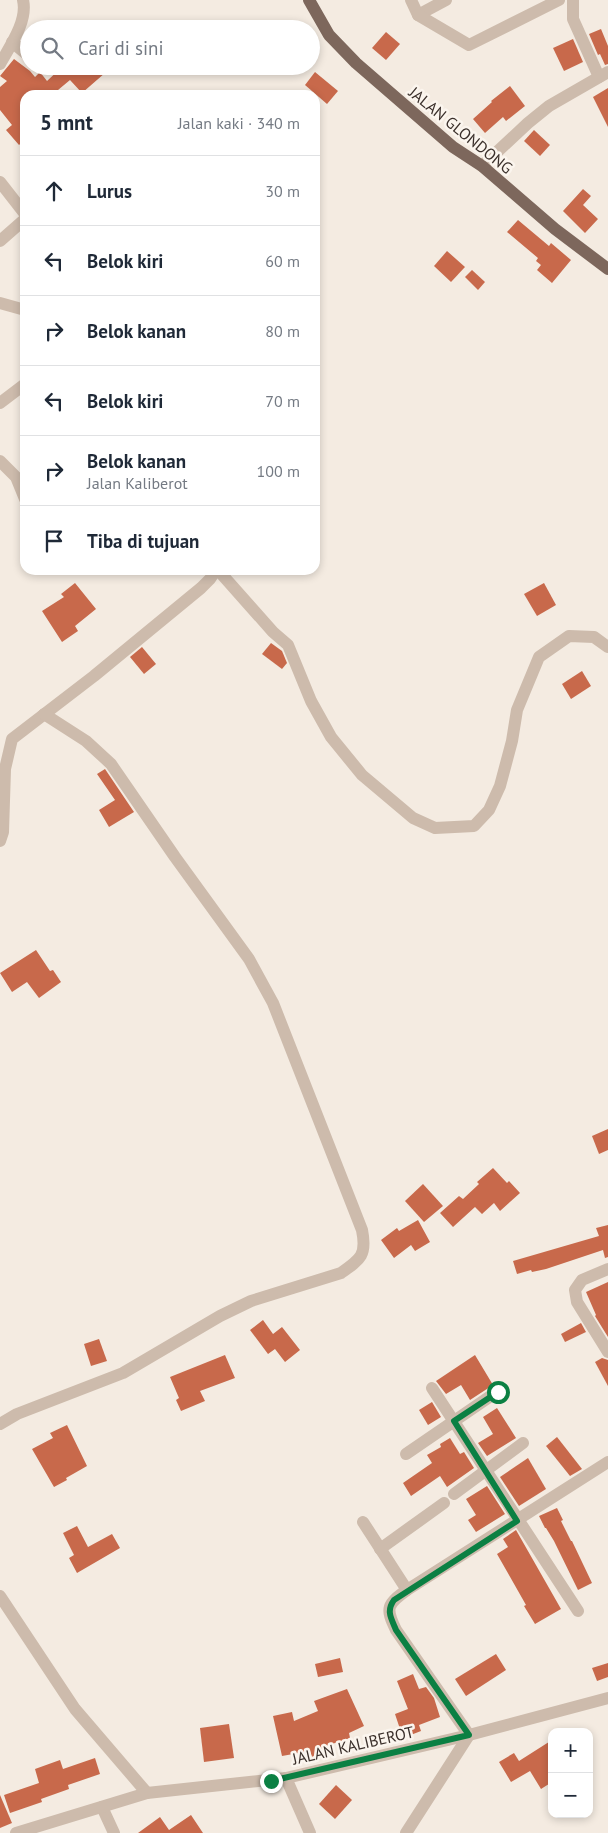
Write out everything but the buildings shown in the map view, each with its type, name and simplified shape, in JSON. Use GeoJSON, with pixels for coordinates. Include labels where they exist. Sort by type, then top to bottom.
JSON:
{"type":"FeatureCollection","features":[{"type":"Feature","properties":{"kind":"main road","name":"JALAN GLONDONG"},"geometry":{"type":"LineString","coordinates":[[310,0],[330,35],[356,63],[453,147],[482,166],[555,228],[608,269]]}},
{"type":"Feature","properties":{"kind":"street"},"geometry":{"type":"LineString","coordinates":[[22,20],[23,0]]}},
{"type":"Feature","properties":{"kind":"street"},"geometry":{"type":"LineString","coordinates":[[411,0],[418,15],[469,44],[559,0]]}},
{"type":"Feature","properties":{"kind":"street"},"geometry":{"type":"LineString","coordinates":[[418,15],[446,0]]}},
{"type":"Feature","properties":{"kind":"street"},"geometry":{"type":"LineString","coordinates":[[482,166],[549,106],[604,74],[573,19],[572,0]]}},
{"type":"Feature","properties":{"kind":"street"},"geometry":{"type":"LineString","coordinates":[[0,64],[20,25]]}},
{"type":"Feature","properties":{"kind":"street"},"geometry":{"type":"LineString","coordinates":[[12,42],[20,49]]}},
{"type":"Feature","properties":{"kind":"street"},"geometry":{"type":"LineString","coordinates":[[0,182],[20,208]]}},
{"type":"Feature","properties":{"kind":"street"},"geometry":{"type":"LineString","coordinates":[[0,241],[20,223]]}},
{"type":"Feature","properties":{"kind":"street"},"geometry":{"type":"LineString","coordinates":[[0,303],[20,309]]}},
{"type":"Feature","properties":{"kind":"street"},"geometry":{"type":"LineString","coordinates":[[0,404],[20,388]]}},
{"type":"Feature","properties":{"kind":"street"},"geometry":{"type":"LineString","coordinates":[[0,462],[16,477],[20,487]]}},
{"type":"Feature","properties":{"kind":"street"},"geometry":{"type":"LineString","coordinates":[[0,841],[3,832],[5,769],[12,739],[201,588],[213,575]]}},
{"type":"Feature","properties":{"kind":"street"},"geometry":{"type":"LineString","coordinates":[[222,575],[288,645],[311,701],[331,737],[362,774],[413,818],[435,828],[474,826],[489,810],[500,786],[512,741],[517,710],[540,657],[569,636],[594,637],[608,647]]}},
{"type":"Feature","properties":{"kind":"street"},"geometry":{"type":"LineString","coordinates":[[0,1424],[17,1414],[123,1372],[220,1316],[250,1301],[341,1273],[362,1256],[365,1246],[362,1230],[273,1003],[249,959],[111,764],[86,742],[44,714]]}},
{"type":"Feature","properties":{"kind":"street"},"geometry":{"type":"LineString","coordinates":[[608,1269],[582,1280],[575,1290],[578,1302],[605,1337],[608,1352]]}},
{"type":"Feature","properties":{"kind":"street"},"geometry":{"type":"LineString","coordinates":[[432,1388],[517,1521],[578,1611]]}},
{"type":"Feature","properties":{"kind":"street"},"geometry":{"type":"LineString","coordinates":[[406,1454],[498,1392]]}},
{"type":"Feature","properties":{"kind":"street"},"geometry":{"type":"LineString","coordinates":[[454,1494],[524,1443]]}},
{"type":"Feature","properties":{"kind":"street"},"geometry":{"type":"LineString","coordinates":[[406,1833],[469,1735],[396,1630],[389,1607],[394,1600],[407,1590],[608,1462]]}},
{"type":"Feature","properties":{"kind":"street"},"geometry":{"type":"LineString","coordinates":[[380,1549],[444,1503]]}},
{"type":"Feature","properties":{"kind":"street"},"geometry":{"type":"LineString","coordinates":[[363,1522],[407,1590]]}},
{"type":"Feature","properties":{"kind":"street"},"geometry":{"type":"LineString","coordinates":[[0,1596],[75,1708],[147,1793]]}},
{"type":"Feature","properties":{"kind":"street","name":"JALAN KALIBEROT"},"geometry":{"type":"LineString","coordinates":[[16,1833],[147,1793],[286,1778],[469,1735],[608,1698]]}},
{"type":"Feature","properties":{"kind":"street"},"geometry":{"type":"LineString","coordinates":[[286,1778],[310,1833]]}},
{"type":"Feature","properties":{"kind":"street"},"geometry":{"type":"LineString","coordinates":[[102,1807],[114,1833]]}},
{"type":"Feature","properties":{"kind":"route"},"geometry":{"type":"LineString","coordinates":[[271,1781],[469,1735],[396,1630],[389,1607],[394,1600],[407,1590],[517,1521],[454,1421],[498,1392]]}}]}
